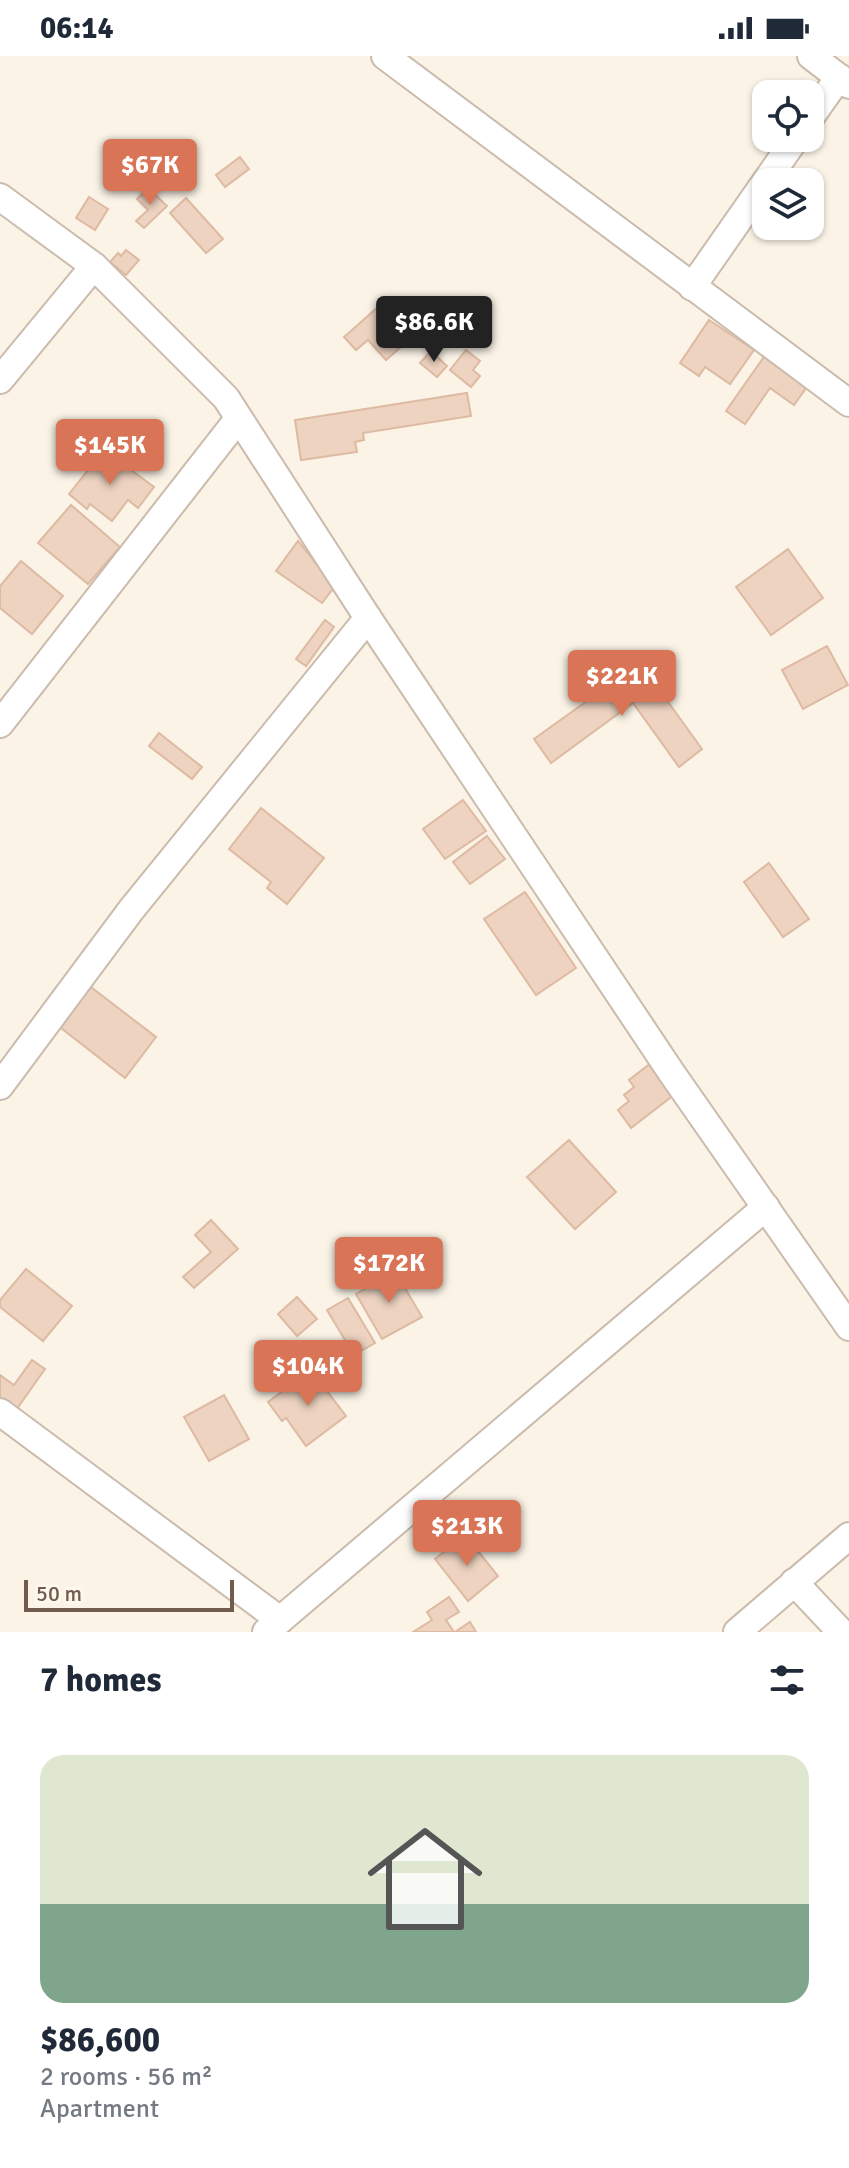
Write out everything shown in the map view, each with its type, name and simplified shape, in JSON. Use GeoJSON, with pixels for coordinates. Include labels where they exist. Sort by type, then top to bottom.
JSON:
{"type":"FeatureCollection","features":[{"type":"Feature","properties":{"kind":"street"},"geometry":{"type":"LineString","coordinates":[[385,56],[849,403]]}},
{"type":"Feature","properties":{"kind":"street"},"geometry":{"type":"LineString","coordinates":[[811,56],[844,81],[824,103]]}},
{"type":"Feature","properties":{"kind":"street"},"geometry":{"type":"LineString","coordinates":[[692,287],[786,152]]}},
{"type":"Feature","properties":{"kind":"street"},"geometry":{"type":"LineString","coordinates":[[0,197],[94,266],[226,398],[368,618],[663,1060],[849,1327]]}},
{"type":"Feature","properties":{"kind":"street"},"geometry":{"type":"LineString","coordinates":[[0,380],[94,266]]}},
{"type":"Feature","properties":{"kind":"street"},"geometry":{"type":"LineString","coordinates":[[0,724],[238,419]]}},
{"type":"Feature","properties":{"kind":"street"},"geometry":{"type":"LineString","coordinates":[[0,1086],[131,910],[368,618]]}},
{"type":"Feature","properties":{"kind":"street"},"geometry":{"type":"LineString","coordinates":[[0,1412],[273,1626],[766,1207]]}},
{"type":"Feature","properties":{"kind":"street"},"geometry":{"type":"LineString","coordinates":[[737,1632],[849,1536]]}},
{"type":"Feature","properties":{"kind":"street"},"geometry":{"type":"LineString","coordinates":[[794,1582],[841,1632]]}},
{"type":"Feature","properties":{"kind":"building"},"geometry":{"type":"Polygon","coordinates":[[[240,157],[249,169],[225,187],[216,175],[240,157]]]}},
{"type":"Feature","properties":{"kind":"building"},"geometry":{"type":"Polygon","coordinates":[[[148,188],[167,206],[144,228],[136,221],[148,210],[137,199],[148,188]]]}},
{"type":"Feature","properties":{"kind":"building"},"geometry":{"type":"Polygon","coordinates":[[[89,197],[108,209],[95,230],[76,218],[89,197]]]}},
{"type":"Feature","properties":{"kind":"building"},"geometry":{"type":"Polygon","coordinates":[[[186,198],[223,239],[206,253],[170,213],[186,198]]]}},
{"type":"Feature","properties":{"kind":"building"},"geometry":{"type":"Polygon","coordinates":[[[126,250],[139,260],[126,275],[110,262],[126,250]]]}},
{"type":"Feature","properties":{"kind":"building"},"geometry":{"type":"Polygon","coordinates":[[[387,299],[417,333],[386,360],[368,340],[356,350],[344,337],[387,299]]]}},
{"type":"Feature","properties":{"kind":"building"},"geometry":{"type":"Polygon","coordinates":[[[709,320],[754,350],[730,384],[705,367],[699,376],[680,363],[709,320]]]}},
{"type":"Feature","properties":{"kind":"building"},"geometry":{"type":"Polygon","coordinates":[[[466,350],[480,361],[473,370],[480,376],[471,387],[450,370],[466,350]]]}},
{"type":"Feature","properties":{"kind":"building"},"geometry":{"type":"Polygon","coordinates":[[[431,351],[447,366],[437,377],[420,363],[431,351]]]}},
{"type":"Feature","properties":{"kind":"building"},"geometry":{"type":"Polygon","coordinates":[[[766,354],[809,384],[794,405],[770,388],[745,424],[726,411],[766,354]]]}},
{"type":"Feature","properties":{"kind":"building"},"geometry":{"type":"Polygon","coordinates":[[[467,393],[471,416],[363,433],[364,440],[355,442],[357,452],[301,460],[295,420],[467,393]]]}},
{"type":"Feature","properties":{"kind":"building"},"geometry":{"type":"Polygon","coordinates":[[[104,450],[154,487],[138,508],[128,500],[112,521],[90,504],[87,509],[69,494],[104,450]]]}},
{"type":"Feature","properties":{"kind":"building"},"geometry":{"type":"Polygon","coordinates":[[[71,505],[120,547],[88,584],[38,543],[71,505]]]}},
{"type":"Feature","properties":{"kind":"building"},"geometry":{"type":"Polygon","coordinates":[[[298,541],[335,586],[322,603],[276,571],[298,541]]]}},
{"type":"Feature","properties":{"kind":"building"},"geometry":{"type":"Polygon","coordinates":[[[788,549],[823,598],[771,635],[736,587],[788,549]]]}},
{"type":"Feature","properties":{"kind":"building"},"geometry":{"type":"Polygon","coordinates":[[[21,561],[63,596],[32,634],[0,608],[0,586],[21,561]]]}},
{"type":"Feature","properties":{"kind":"building"},"geometry":{"type":"Polygon","coordinates":[[[325,620],[334,627],[306,666],[296,659],[325,620]]]}},
{"type":"Feature","properties":{"kind":"building"},"geometry":{"type":"Polygon","coordinates":[[[827,646],[848,685],[803,709],[782,670],[827,646]]]}},
{"type":"Feature","properties":{"kind":"building"},"geometry":{"type":"Polygon","coordinates":[[[640,663],[702,749],[679,767],[633,703],[551,763],[534,739],[640,663]]]}},
{"type":"Feature","properties":{"kind":"building"},"geometry":{"type":"Polygon","coordinates":[[[159,733],[202,767],[192,779],[149,746],[159,733]]]}},
{"type":"Feature","properties":{"kind":"building"},"geometry":{"type":"Polygon","coordinates":[[[463,800],[486,831],[445,859],[423,829],[463,800]]]}},
{"type":"Feature","properties":{"kind":"building"},"geometry":{"type":"Polygon","coordinates":[[[261,808],[324,858],[287,904],[267,888],[271,882],[229,849],[261,808]]]}},
{"type":"Feature","properties":{"kind":"building"},"geometry":{"type":"Polygon","coordinates":[[[487,836],[505,859],[470,884],[453,862],[487,836]]]}},
{"type":"Feature","properties":{"kind":"building"},"geometry":{"type":"Polygon","coordinates":[[[769,863],[809,919],[783,937],[744,882],[769,863]]]}},
{"type":"Feature","properties":{"kind":"building"},"geometry":{"type":"Polygon","coordinates":[[[525,892],[576,968],[536,995],[484,919],[525,892]]]}},
{"type":"Feature","properties":{"kind":"building"},"geometry":{"type":"Polygon","coordinates":[[[87,984],[156,1037],[125,1078],[56,1024],[87,984]]]}},
{"type":"Feature","properties":{"kind":"building"},"geometry":{"type":"Polygon","coordinates":[[[651,1063],[675,1094],[631,1128],[618,1110],[629,1101],[624,1095],[634,1087],[629,1080],[651,1063]]]}},
{"type":"Feature","properties":{"kind":"building"},"geometry":{"type":"Polygon","coordinates":[[[569,1140],[616,1192],[575,1229],[527,1177],[569,1140]]]}},
{"type":"Feature","properties":{"kind":"building"},"geometry":{"type":"Polygon","coordinates":[[[211,1220],[238,1249],[194,1288],[183,1277],[211,1252],[195,1235],[211,1220]]]}},
{"type":"Feature","properties":{"kind":"building"},"geometry":{"type":"Polygon","coordinates":[[[26,1269],[72,1306],[43,1341],[0,1307],[0,1300],[26,1269]]]}},
{"type":"Feature","properties":{"kind":"building"},"geometry":{"type":"Polygon","coordinates":[[[395,1271],[422,1317],[382,1339],[356,1294],[395,1271]]]}},
{"type":"Feature","properties":{"kind":"building"},"geometry":{"type":"Polygon","coordinates":[[[297,1297],[317,1319],[297,1336],[278,1314],[297,1297]]]}},
{"type":"Feature","properties":{"kind":"building"},"geometry":{"type":"Polygon","coordinates":[[[348,1298],[375,1343],[354,1355],[327,1310],[348,1298]]]}},
{"type":"Feature","properties":{"kind":"building"},"geometry":{"type":"Polygon","coordinates":[[[32,1360],[45,1369],[14,1413],[0,1403],[0,1375],[14,1385],[32,1360]]]}},
{"type":"Feature","properties":{"kind":"building"},"geometry":{"type":"Polygon","coordinates":[[[311,1370],[346,1416],[306,1446],[286,1418],[282,1421],[268,1402],[311,1370]]]}},
{"type":"Feature","properties":{"kind":"building"},"geometry":{"type":"Polygon","coordinates":[[[224,1395],[249,1439],[209,1461],[184,1417],[224,1395]]]}},
{"type":"Feature","properties":{"kind":"building"},"geometry":{"type":"Polygon","coordinates":[[[465,1535],[498,1576],[468,1601],[435,1559],[465,1535]]]}},
{"type":"Feature","properties":{"kind":"building"},"geometry":{"type":"Polygon","coordinates":[[[449,1597],[459,1612],[446,1620],[454,1632],[413,1632],[432,1620],[427,1612],[449,1597]]]}},
{"type":"Feature","properties":{"kind":"building"},"geometry":{"type":"Polygon","coordinates":[[[470,1622],[476,1632],[455,1632],[470,1622]]]}}]}
